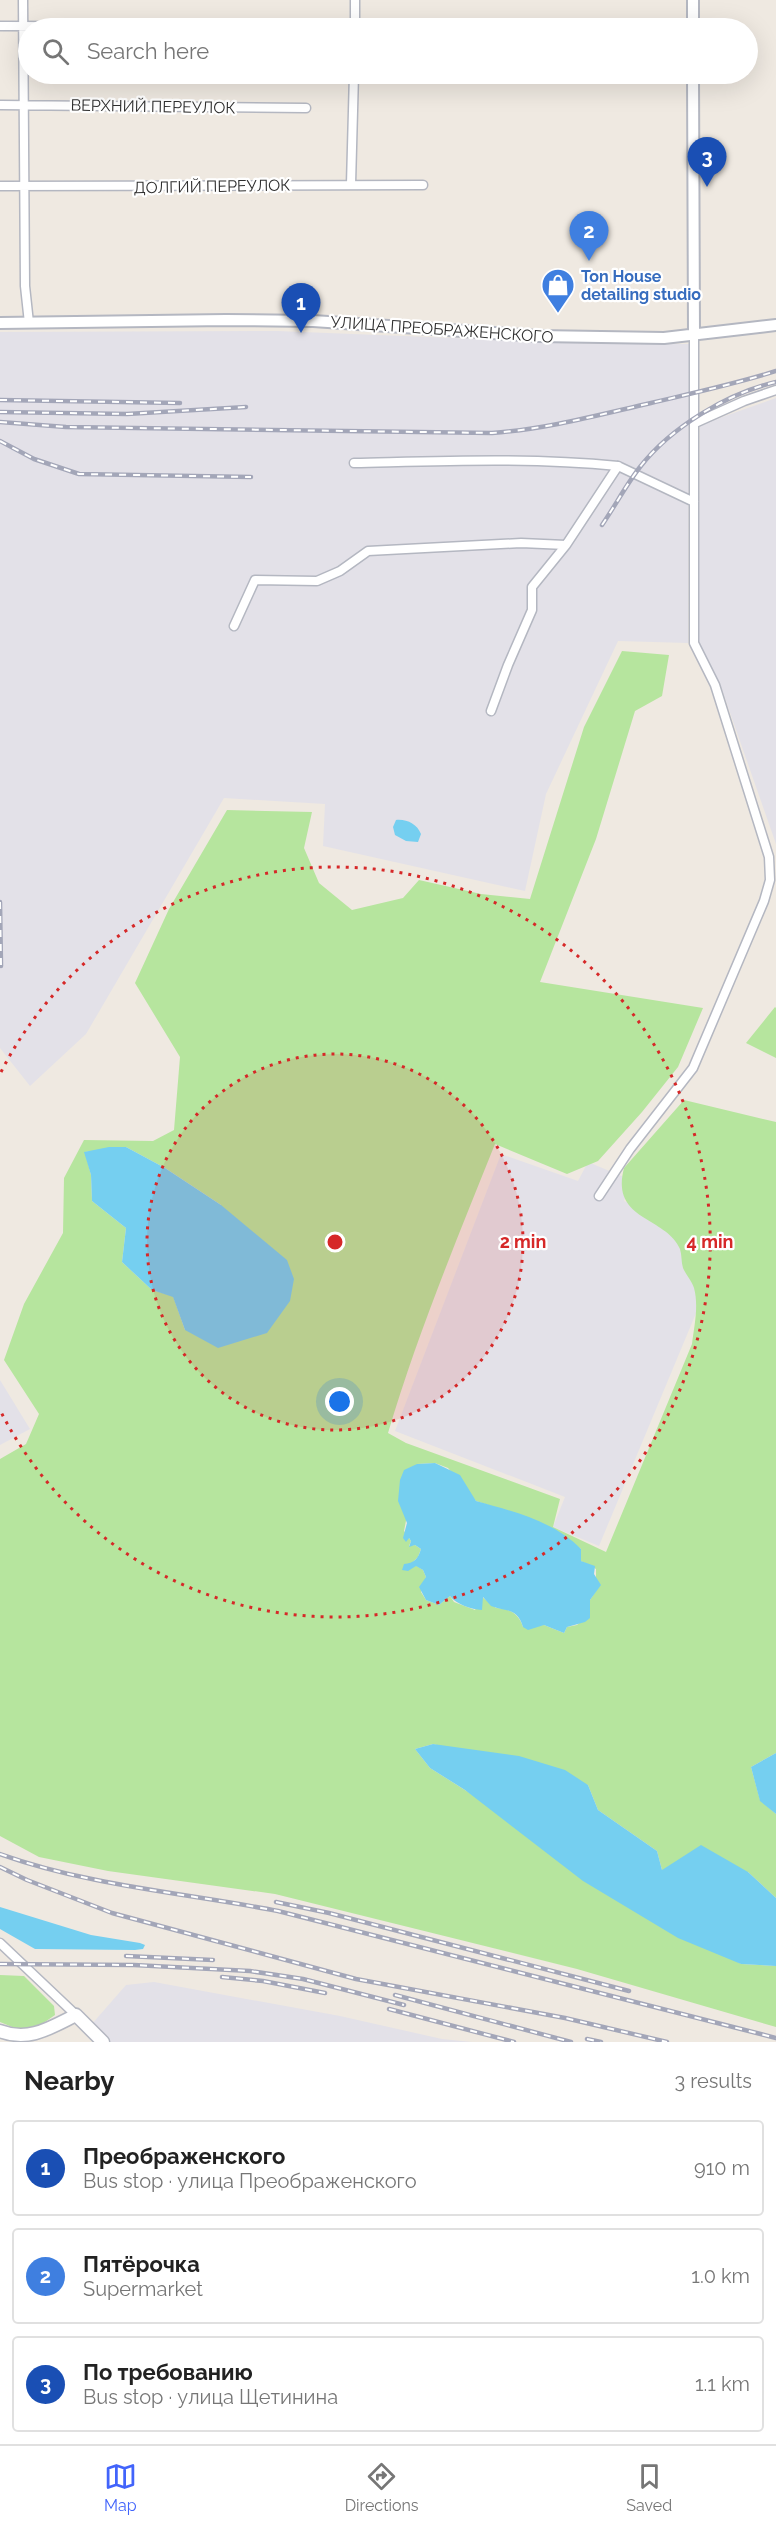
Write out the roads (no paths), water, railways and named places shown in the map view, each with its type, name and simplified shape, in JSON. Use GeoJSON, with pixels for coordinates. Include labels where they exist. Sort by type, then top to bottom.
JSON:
{"type":"FeatureCollection","features":[{"type":"Feature","properties":{"kind":"main road"},"geometry":{"type":"LineString","coordinates":[[0,2031],[17,2036],[29,2036],[76,2015],[102,2042]]}},
{"type":"Feature","properties":{"kind":"street"},"geometry":{"type":"LineString","coordinates":[[23,0],[23,18]]}},
{"type":"Feature","properties":{"kind":"street"},"geometry":{"type":"LineString","coordinates":[[355,0],[355,18]]}},
{"type":"Feature","properties":{"kind":"street"},"geometry":{"type":"LineString","coordinates":[[693,0],[693,18]]}},
{"type":"Feature","properties":{"kind":"street"},"geometry":{"type":"LineString","coordinates":[[0,26],[18,25]]}},
{"type":"Feature","properties":{"kind":"street"},"geometry":{"type":"LineString","coordinates":[[22,84],[25,286],[29,322]]}},
{"type":"Feature","properties":{"kind":"street"},"geometry":{"type":"LineString","coordinates":[[351,184],[354,84]]}},
{"type":"Feature","properties":{"kind":"street"},"geometry":{"type":"LineString","coordinates":[[599,1196],[630,1149],[693,1068],[738,966],[770,880],[769,857],[715,686],[694,643],[693,84]]}},
{"type":"Feature","properties":{"kind":"street","name":"ВЕРХНИЙ ПЕРЕУЛОК"},"geometry":{"type":"LineString","coordinates":[[0,105],[306,108]]}},
{"type":"Feature","properties":{"kind":"street","name":"ДОЛГИЙ ПЕРЕУЛОК"},"geometry":{"type":"LineString","coordinates":[[0,186],[423,185]]}},
{"type":"Feature","properties":{"kind":"street","name":"УЛИЦА ПРЕОБРАЖЕНСКОГО"},"geometry":{"type":"LineString","coordinates":[[0,323],[313,321],[538,336],[664,338],[776,325]]}},
{"type":"Feature","properties":{"kind":"street"},"geometry":{"type":"LineString","coordinates":[[695,423],[744,401],[776,390]]}},
{"type":"Feature","properties":{"kind":"street"},"geometry":{"type":"LineString","coordinates":[[354,463],[518,460],[569,461],[618,466],[694,502]]}},
{"type":"Feature","properties":{"kind":"street"},"geometry":{"type":"LineString","coordinates":[[491,711],[532,610],[532,587],[566,545],[618,466]]}},
{"type":"Feature","properties":{"kind":"street"},"geometry":{"type":"LineString","coordinates":[[234,626],[255,580],[317,581],[340,571],[368,551],[521,543],[566,545]]}},
{"type":"Feature","properties":{"kind":"street"},"geometry":{"type":"LineString","coordinates":[[0,1943],[76,2015]]}},
{"type":"Feature","properties":{"kind":"water"},"geometry":{"type":"Polygon","coordinates":[[[396,820],[408,821],[417,827],[421,834],[418,842],[406,841],[395,835],[393,827],[396,820]]]}},
{"type":"Feature","properties":{"kind":"water"},"geometry":{"type":"Polygon","coordinates":[[[109,1147],[126,1147],[165,1168],[221,1205],[287,1260],[294,1279],[290,1301],[267,1333],[218,1348],[185,1330],[173,1297],[152,1290],[122,1262],[126,1228],[92,1201],[91,1175],[84,1152],[109,1147]]]}},
{"type":"Feature","properties":{"kind":"water"},"geometry":{"type":"Polygon","coordinates":[[[435,1463],[460,1475],[476,1501],[532,1518],[558,1531],[581,1549],[581,1561],[595,1566],[594,1574],[601,1585],[590,1600],[590,1618],[585,1622],[567,1627],[564,1633],[544,1625],[528,1630],[523,1627],[514,1613],[491,1606],[483,1597],[482,1610],[464,1606],[450,1596],[439,1605],[426,1600],[419,1587],[426,1577],[423,1570],[416,1566],[408,1571],[402,1570],[404,1564],[417,1558],[421,1549],[415,1545],[409,1547],[411,1541],[409,1538],[406,1542],[403,1538],[407,1523],[398,1501],[400,1480],[404,1470],[417,1464],[435,1463]]]}},
{"type":"Feature","properties":{"kind":"water"},"geometry":{"type":"Polygon","coordinates":[[[433,1744],[519,1756],[565,1770],[588,1785],[598,1810],[657,1851],[662,1870],[701,1845],[748,1872],[776,1898],[776,1966],[741,1964],[678,1938],[583,1881],[465,1790],[430,1768],[415,1749],[433,1744]]]}},
{"type":"Feature","properties":{"kind":"water"},"geometry":{"type":"Polygon","coordinates":[[[776,1753],[776,1814],[760,1801],[751,1767],[776,1753]]]}},
{"type":"Feature","properties":{"kind":"water"},"geometry":{"type":"Polygon","coordinates":[[[0,1907],[91,1935],[145,1945],[143,1949],[135,1950],[35,1949],[0,1929],[0,1907]]]}},
{"type":"Feature","properties":{"kind":"railway"},"geometry":{"type":"LineString","coordinates":[[0,422],[66,427],[492,433],[592,417],[776,371]]}},
{"type":"Feature","properties":{"kind":"railway"},"geometry":{"type":"LineString","coordinates":[[602,525],[640,467],[668,438],[684,425],[720,403],[776,382]]}},
{"type":"Feature","properties":{"kind":"railway"},"geometry":{"type":"LineString","coordinates":[[0,400],[180,403]]}},
{"type":"Feature","properties":{"kind":"railway"},"geometry":{"type":"LineString","coordinates":[[0,412],[127,414],[246,407]]}},
{"type":"Feature","properties":{"kind":"railway"},"geometry":{"type":"LineString","coordinates":[[0,441],[34,459],[79,474],[251,477]]}},
{"type":"Feature","properties":{"kind":"railway"},"geometry":{"type":"LineString","coordinates":[[0,902],[1,966]]}},
{"type":"Feature","properties":{"kind":"railway"},"geometry":{"type":"LineString","coordinates":[[0,1854],[68,1874],[278,1911],[776,2038]]}},
{"type":"Feature","properties":{"kind":"railway"},"geometry":{"type":"LineString","coordinates":[[0,1867],[112,1913],[356,1979],[565,2018],[667,2042]]}},
{"type":"Feature","properties":{"kind":"railway"},"geometry":{"type":"LineString","coordinates":[[276,1902],[329,1913],[629,1991]]}},
{"type":"Feature","properties":{"kind":"railway"},"geometry":{"type":"LineString","coordinates":[[126,1956],[213,1960]]}},
{"type":"Feature","properties":{"kind":"railway"},"geometry":{"type":"LineString","coordinates":[[0,1964],[134,1965],[250,1971],[303,1979],[404,2005]]}},
{"type":"Feature","properties":{"kind":"railway"},"geometry":{"type":"LineString","coordinates":[[222,1977],[263,1981],[325,1993]]}},
{"type":"Feature","properties":{"kind":"railway"},"geometry":{"type":"LineString","coordinates":[[395,1995],[571,2042]]}},
{"type":"Feature","properties":{"kind":"railway"},"geometry":{"type":"LineString","coordinates":[[389,2009],[514,2042]]}},
{"type":"Feature","properties":{"kind":"railway"},"geometry":{"type":"LineString","coordinates":[[587,2039],[601,2042]]}},
{"type":"Feature","properties":{"kind":"place","name":"По требованию"},"geometry":{"type":"Point","coordinates":[707,187]}},
{"type":"Feature","properties":{"kind":"place","name":"Пятёрочка"},"geometry":{"type":"Point","coordinates":[589,261]}},
{"type":"Feature","properties":{"kind":"place","name":"Ton House detailing studio"},"geometry":{"type":"Point","coordinates":[558,314]}},
{"type":"Feature","properties":{"kind":"place","name":"Преображенского"},"geometry":{"type":"Point","coordinates":[301,333]}}]}
